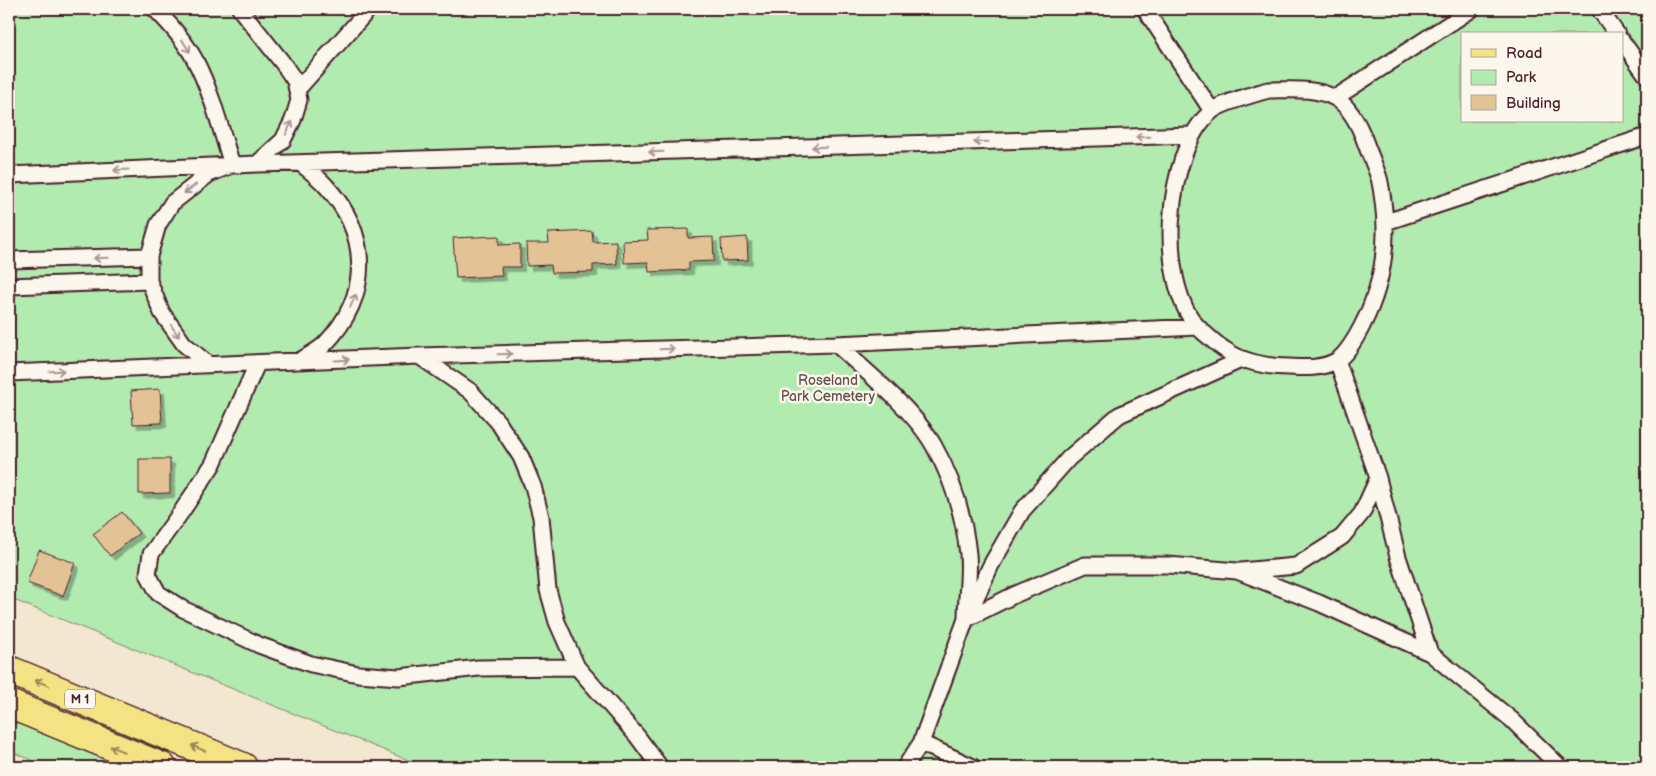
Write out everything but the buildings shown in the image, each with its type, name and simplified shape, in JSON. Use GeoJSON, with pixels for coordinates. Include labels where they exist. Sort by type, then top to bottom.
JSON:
{"type":"FeatureCollection","features":[{"type":"Feature","properties":{"kind":"main road","name":"M 1"},"geometry":{"type":"LineString","coordinates":[[9,670],[243,767]]}},
{"type":"Feature","properties":{"kind":"main road"},"geometry":{"type":"LineString","coordinates":[[9,704],[162,767]]}},
{"type":"Feature","properties":{"kind":"lane"},"geometry":{"type":"LineString","coordinates":[[155,9],[180,36],[195,60],[208,89],[232,165]]}},
{"type":"Feature","properties":{"kind":"lane"},"geometry":{"type":"LineString","coordinates":[[240,9],[282,62],[295,81],[297,90],[298,100],[293,120],[283,140],[257,164]]}},
{"type":"Feature","properties":{"kind":"lane"},"geometry":{"type":"LineString","coordinates":[[297,90],[369,9]]}},
{"type":"Feature","properties":{"kind":"lane"},"geometry":{"type":"LineString","coordinates":[[1144,9],[1212,111]]}},
{"type":"Feature","properties":{"kind":"lane"},"geometry":{"type":"LineString","coordinates":[[1335,98],[1472,9]]}},
{"type":"Feature","properties":{"kind":"lane"},"geometry":{"type":"LineString","coordinates":[[1599,9],[1616,32]]}},
{"type":"Feature","properties":{"kind":"lane"},"geometry":{"type":"LineString","coordinates":[[1624,44],[1647,76]]}},
{"type":"Feature","properties":{"kind":"lane"},"geometry":{"type":"LineString","coordinates":[[1268,90],[1308,90],[1335,98],[1352,114],[1364,138],[1380,179],[1386,222],[1384,261],[1372,307],[1356,338],[1337,360],[1315,368],[1277,367],[1243,359],[1225,350],[1198,327],[1182,301],[1172,264],[1172,213],[1179,169],[1192,135],[1212,111],[1268,90]]}},
{"type":"Feature","properties":{"kind":"lane"},"geometry":{"type":"LineString","coordinates":[[9,175],[257,164],[1192,135]]}},
{"type":"Feature","properties":{"kind":"lane"},"geometry":{"type":"LineString","coordinates":[[1386,222],[1647,136]]}},
{"type":"Feature","properties":{"kind":"lane"},"geometry":{"type":"LineString","coordinates":[[298,362],[324,345],[345,318],[356,294],[360,271],[360,250],[354,230],[341,206],[327,186],[300,163]]}},
{"type":"Feature","properties":{"kind":"lane"},"geometry":{"type":"LineString","coordinates":[[209,365],[184,344],[162,313],[149,281],[149,256],[158,225],[172,203],[209,174],[232,165]]}},
{"type":"Feature","properties":{"kind":"lane"},"geometry":{"type":"LineString","coordinates":[[9,260],[149,256]]}},
{"type":"Feature","properties":{"kind":"lane"},"geometry":{"type":"LineString","coordinates":[[9,286],[149,281]]}},
{"type":"Feature","properties":{"kind":"lane"},"geometry":{"type":"LineString","coordinates":[[9,373],[419,356],[836,344],[1198,327]]}},
{"type":"Feature","properties":{"kind":"lane"},"geometry":{"type":"LineString","coordinates":[[836,344],[894,398],[934,445],[948,475],[962,514],[968,556],[966,619]]}},
{"type":"Feature","properties":{"kind":"lane"},"geometry":{"type":"LineString","coordinates":[[419,356],[470,391],[498,422],[521,456],[533,486],[541,517],[548,590],[557,622],[577,667],[638,736],[660,767]]}},
{"type":"Feature","properties":{"kind":"lane"},"geometry":{"type":"LineString","coordinates":[[905,767],[922,743],[966,619],[991,566],[1022,511],[1069,458],[1119,415],[1243,359]]}},
{"type":"Feature","properties":{"kind":"lane"},"geometry":{"type":"LineString","coordinates":[[1337,360],[1378,478],[1398,557],[1430,653]]}},
{"type":"Feature","properties":{"kind":"lane"},"geometry":{"type":"LineString","coordinates":[[257,364],[212,464],[182,511],[151,554],[148,574],[158,593],[183,609],[258,645],[311,664],[358,674],[399,677],[479,668],[577,667]]}},
{"type":"Feature","properties":{"kind":"lane"},"geometry":{"type":"LineString","coordinates":[[966,619],[1014,594],[1085,565],[1168,565],[1237,571],[1296,566],[1342,538],[1362,512],[1378,478]]}},
{"type":"Feature","properties":{"kind":"lane"},"geometry":{"type":"LineString","coordinates":[[1237,571],[1319,603],[1430,653],[1512,720],[1560,767]]}},
{"type":"Feature","properties":{"kind":"lane"},"geometry":{"type":"LineString","coordinates":[[922,743],[974,767]]}},
{"type":"Feature","properties":{"kind":"green space","name":"Roseland Park Cemetery"},"geometry":{"type":"Polygon","coordinates":[[[9,9],[1647,9],[1647,767],[425,767],[9,598],[9,9]]]}},
{"type":"Feature","properties":{"kind":"green space"},"geometry":{"type":"Polygon","coordinates":[[[9,716],[135,767],[49,767],[9,751],[9,716]]]}}]}
